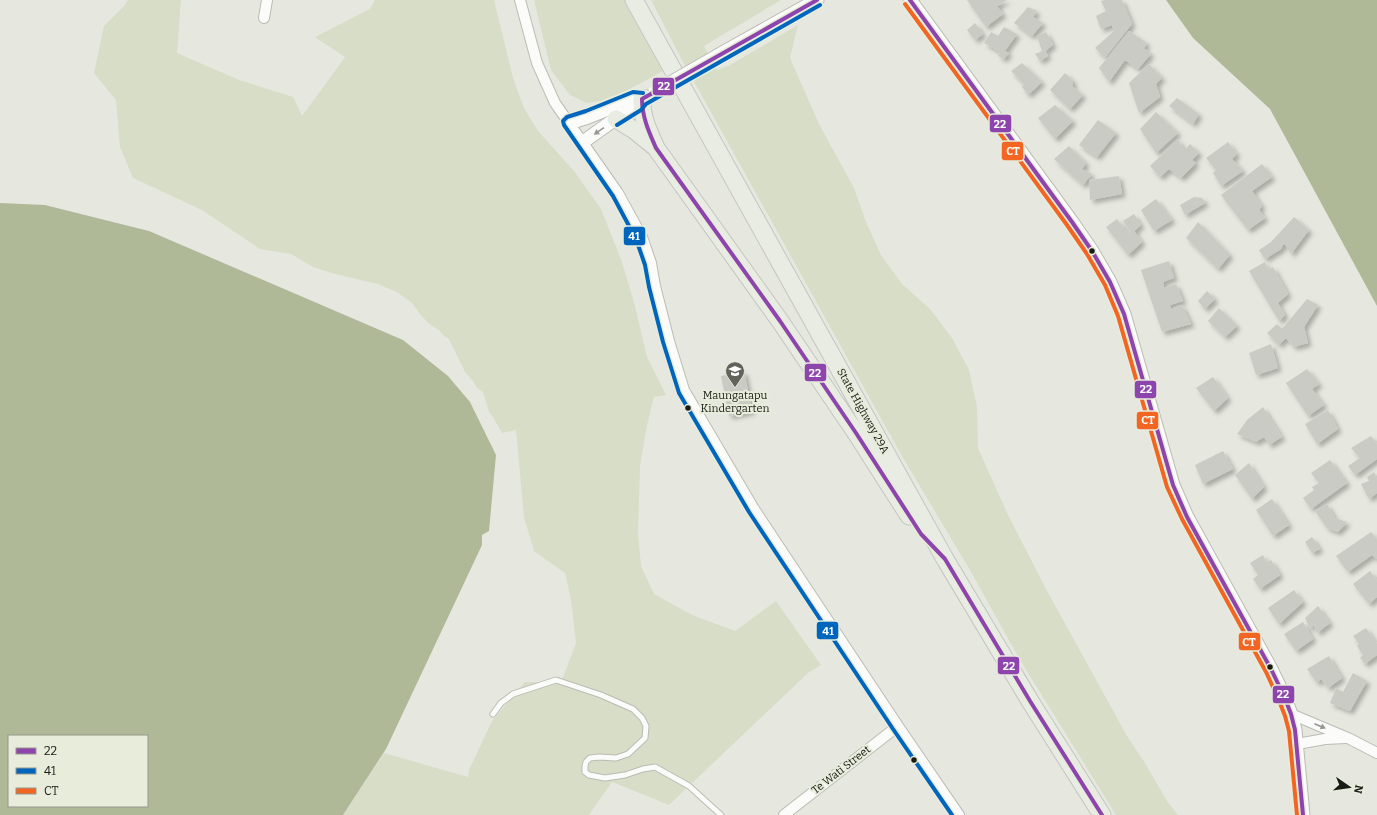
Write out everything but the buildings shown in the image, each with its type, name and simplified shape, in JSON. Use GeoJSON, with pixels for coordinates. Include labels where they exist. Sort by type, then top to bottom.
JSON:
{"type":"FeatureCollection","features":[{"type":"Feature","properties":{"kind":"highway","name":"State Highway 29A"},"geometry":{"type":"LineString","coordinates":[[634,0],[945,559],[1030,701],[1102,815]]}},
{"type":"Feature","properties":{"kind":"highway"},"geometry":{"type":"LineString","coordinates":[[648,96],[642,111],[656,148],[780,322],[856,434],[921,534],[945,559]]}},
{"type":"Feature","properties":{"kind":"highway"},"geometry":{"type":"LineString","coordinates":[[616,119],[634,130],[656,148]]}},
{"type":"Feature","properties":{"kind":"street"},"geometry":{"type":"LineString","coordinates":[[264,18],[267,0]]}},
{"type":"Feature","properties":{"kind":"street"},"geometry":{"type":"LineString","coordinates":[[520,0],[539,70],[554,103],[618,193],[642,237],[651,263],[655,286],[669,341],[684,390],[754,509],[959,815]]}},
{"type":"Feature","properties":{"kind":"street"},"geometry":{"type":"LineString","coordinates":[[583,142],[648,96],[816,0]]}},
{"type":"Feature","properties":{"kind":"street"},"geometry":{"type":"LineString","coordinates":[[910,0],[1072,222],[1110,282],[1124,314],[1176,491],[1190,524],[1271,669],[1291,714],[1296,744],[1303,815]]}},
{"type":"Feature","properties":{"kind":"street"},"geometry":{"type":"LineString","coordinates":[[569,123],[635,98],[648,96]]}},
{"type":"Feature","properties":{"kind":"street"},"geometry":{"type":"LineString","coordinates":[[1291,714],[1348,738],[1377,753]]}},
{"type":"Feature","properties":{"kind":"street","name":"Te Wati Street"},"geometry":{"type":"LineString","coordinates":[[784,815],[898,726]]}},
{"type":"Feature","properties":{"kind":"street"},"geometry":{"type":"LineString","coordinates":[[1296,744],[1325,739],[1348,738]]}},
{"type":"Feature","properties":{"kind":"lane"},"geometry":{"type":"LineString","coordinates":[[493,714],[501,703],[513,694],[556,680],[601,695],[633,709],[642,718],[646,726],[645,738],[628,754],[616,758],[590,758],[584,766],[585,772],[589,775],[605,778],[620,776],[643,769],[655,768],[689,786],[721,815]]}},
{"type":"Feature","properties":{"kind":"shaded area"},"geometry":{"type":"Polygon","coordinates":[[[128,0],[181,0],[177,53],[239,80],[293,97],[302,116],[345,57],[315,37],[370,9],[375,0],[494,0],[513,78],[524,108],[538,131],[574,171],[601,209],[622,262],[635,306],[647,357],[666,395],[654,397],[647,425],[640,466],[638,533],[641,566],[654,594],[692,615],[735,631],[776,601],[821,665],[808,673],[669,805],[612,782],[589,815],[343,815],[384,753],[468,777],[469,770],[492,721],[525,682],[561,683],[576,643],[571,600],[565,573],[534,551],[524,517],[516,430],[502,433],[489,412],[483,392],[477,388],[465,372],[449,339],[428,323],[412,303],[397,292],[378,284],[335,274],[313,267],[291,254],[260,249],[202,210],[133,178],[120,147],[116,100],[94,73],[104,26],[128,0]]]}},
{"type":"Feature","properties":{"kind":"shaded area"},"geometry":{"type":"Polygon","coordinates":[[[534,0],[625,0],[665,70],[626,91],[600,101],[587,103],[570,95],[551,70],[534,0]]]}},
{"type":"Feature","properties":{"kind":"shaded area"},"geometry":{"type":"Polygon","coordinates":[[[651,0],[781,0],[704,46],[717,70],[730,65],[798,25],[790,58],[819,124],[854,188],[866,222],[881,255],[902,284],[930,309],[952,338],[969,370],[977,407],[978,448],[1008,515],[1046,589],[1127,736],[1167,801],[1178,815],[1116,815],[1020,660],[970,570],[903,458],[682,60],[651,0]]]}},
{"type":"Feature","properties":{"kind":"shaded area"},"geometry":{"type":"Polygon","coordinates":[[[1166,0],[1377,0],[1377,306],[1270,109],[1193,38],[1166,0]]]}},
{"type":"Feature","properties":{"kind":"shaded area"},"geometry":{"type":"Polygon","coordinates":[[[0,203],[45,205],[149,231],[403,340],[448,376],[470,402],[496,455],[489,531],[482,535],[482,545],[386,749],[343,815],[0,815],[0,203]]]}},
{"type":"Feature","properties":{"kind":"transit line","name":"22"},"geometry":{"type":"LineString","coordinates":[[817,0],[642,99],[646,124],[656,148],[780,321],[856,433],[921,534],[945,559],[1030,701],[1102,815]]}},
{"type":"Feature","properties":{"kind":"transit line","name":"22"},"geometry":{"type":"LineString","coordinates":[[910,0],[1072,222],[1092,251],[1110,282],[1124,314],[1173,485],[1187,517],[1271,669],[1291,714],[1295,730],[1303,815]]}},
{"type":"Feature","properties":{"kind":"transit line","name":"CT"},"geometry":{"type":"LineString","coordinates":[[905,4],[1067,225],[1087,254],[1105,285],[1118,316],[1167,487],[1182,519],[1266,672],[1285,716],[1289,731],[1297,815]]}},
{"type":"Feature","properties":{"kind":"transit line","name":"41"},"geometry":{"type":"LineString","coordinates":[[617,125],[641,110],[646,104],[820,5]]}},
{"type":"Feature","properties":{"kind":"transit line","name":"41"},"geometry":{"type":"LineString","coordinates":[[643,93],[633,92],[567,117],[563,121],[564,125],[613,196],[636,239],[645,265],[663,342],[679,393],[749,512],[952,815]]}},
{"type":"Feature","properties":{"kind":"place","name":"Maungatapu Kindergarten"},"geometry":{"type":"Point","coordinates":[735,388]}}]}
